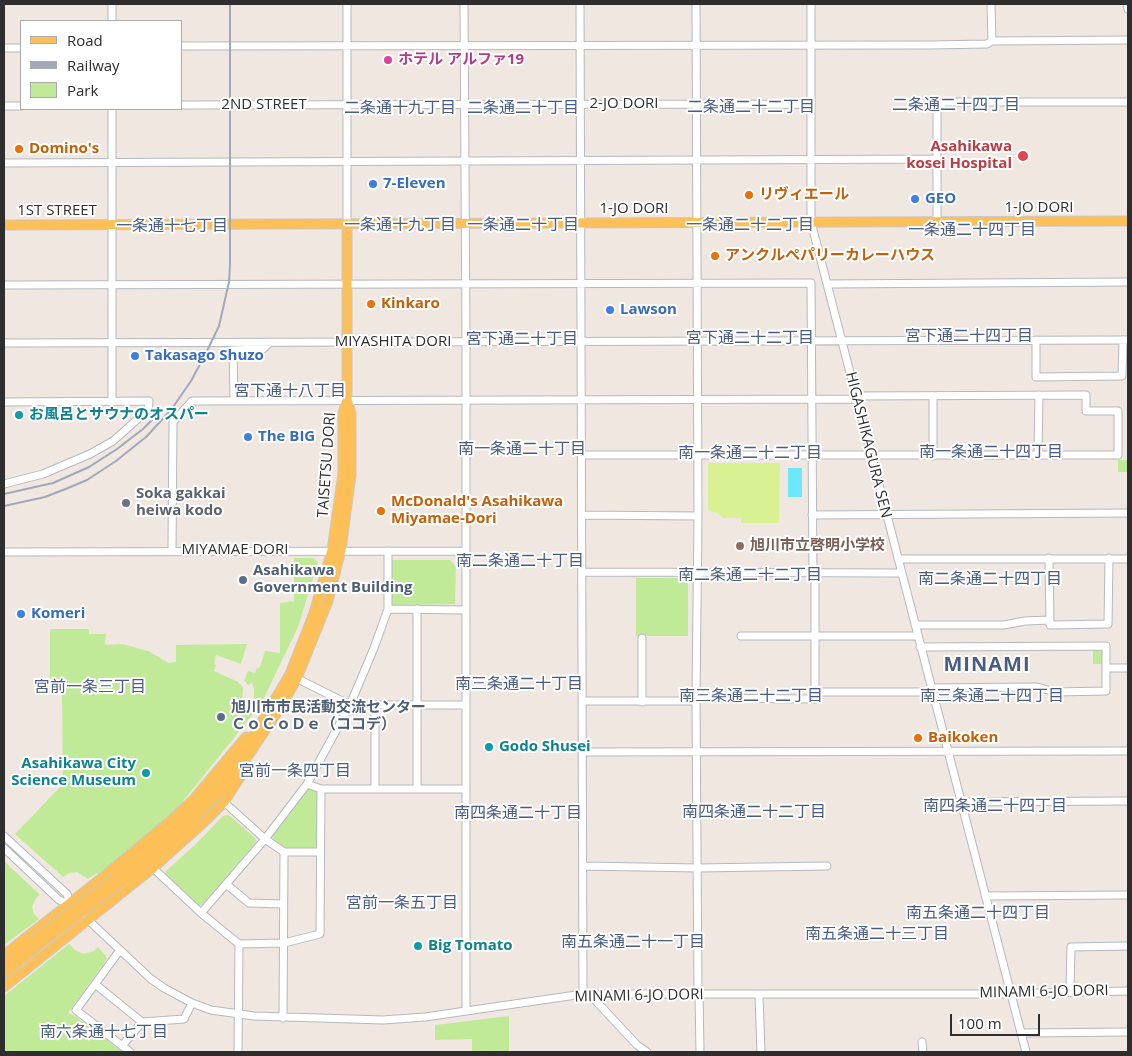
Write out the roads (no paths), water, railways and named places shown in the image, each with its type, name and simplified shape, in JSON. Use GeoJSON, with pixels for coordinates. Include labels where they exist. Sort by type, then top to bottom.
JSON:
{"type":"FeatureCollection","features":[{"type":"Feature","properties":{"kind":"main road","name":"1-JO DORI"},"geometry":{"type":"LineString","coordinates":[[347,224],[1128,221]]}},
{"type":"Feature","properties":{"kind":"main road","name":"1ST STREET"},"geometry":{"type":"LineString","coordinates":[[4,225],[347,224]]}},
{"type":"Feature","properties":{"kind":"main road","name":"TAISETSU DORI"},"geometry":{"type":"LineString","coordinates":[[115,877],[168,835],[199,806],[227,772],[254,735],[291,677],[328,601],[351,476],[351,413],[347,400],[347,224]]}},
{"type":"Feature","properties":{"kind":"main road","name":"TAISETSU DORI"},"geometry":{"type":"LineString","coordinates":[[115,877],[173,841],[200,814],[236,773],[282,705],[291,677]]}},
{"type":"Feature","properties":{"kind":"main road"},"geometry":{"type":"LineString","coordinates":[[7,985],[153,868],[224,802],[262,742],[282,705]]}},
{"type":"Feature","properties":{"kind":"main road"},"geometry":{"type":"LineString","coordinates":[[115,877],[106,878],[115,891],[125,891]]}},
{"type":"Feature","properties":{"kind":"main road"},"geometry":{"type":"LineString","coordinates":[[4,974],[7,962],[70,903],[115,877]]}},
{"type":"Feature","properties":{"kind":"main road"},"geometry":{"type":"LineString","coordinates":[[7,962],[35,944],[115,877]]}},
{"type":"Feature","properties":{"kind":"street"},"geometry":{"type":"LineString","coordinates":[[112,4],[112,20]]}},
{"type":"Feature","properties":{"kind":"street","name":"TAISETSU DORI"},"geometry":{"type":"LineString","coordinates":[[347,4],[347,224]]}},
{"type":"Feature","properties":{"kind":"street"},"geometry":{"type":"LineString","coordinates":[[464,4],[466,223],[466,1011]]}},
{"type":"Feature","properties":{"kind":"street"},"geometry":{"type":"LineString","coordinates":[[580,4],[583,994],[595,1000],[637,1045],[647,1052]]}},
{"type":"Feature","properties":{"kind":"street"},"geometry":{"type":"LineString","coordinates":[[696,4],[698,516],[696,573],[696,752],[700,1052]]}},
{"type":"Feature","properties":{"kind":"street","name":"HIGASHIKAGURA SEN"},"geometry":{"type":"LineString","coordinates":[[811,4],[811,222],[870,456],[1026,1052]]}},
{"type":"Feature","properties":{"kind":"street"},"geometry":{"type":"LineString","coordinates":[[991,4],[992,41]]}},
{"type":"Feature","properties":{"kind":"street"},"geometry":{"type":"LineString","coordinates":[[1127,4],[1128,9]]}},
{"type":"Feature","properties":{"kind":"street"},"geometry":{"type":"LineString","coordinates":[[182,46],[695,46],[987,44],[992,41],[1128,40]]}},
{"type":"Feature","properties":{"kind":"street"},"geometry":{"type":"LineString","coordinates":[[4,48],[20,48]]}},
{"type":"Feature","properties":{"kind":"street"},"geometry":{"type":"LineString","coordinates":[[937,222],[937,108],[944,102],[1128,102]]}},
{"type":"Feature","properties":{"kind":"street","name":"2-JO DORI"},"geometry":{"type":"LineString","coordinates":[[347,104],[811,104]]}},
{"type":"Feature","properties":{"kind":"street","name":"2ND STREET"},"geometry":{"type":"LineString","coordinates":[[182,105],[347,104]]}},
{"type":"Feature","properties":{"kind":"street"},"geometry":{"type":"LineString","coordinates":[[4,106],[20,106]]}},
{"type":"Feature","properties":{"kind":"street"},"geometry":{"type":"LineString","coordinates":[[112,110],[112,401]]}},
{"type":"Feature","properties":{"kind":"street"},"geometry":{"type":"LineString","coordinates":[[4,163],[937,160]]}},
{"type":"Feature","properties":{"kind":"street"},"geometry":{"type":"LineString","coordinates":[[827,284],[1128,282]]}},
{"type":"Feature","properties":{"kind":"street"},"geometry":{"type":"LineString","coordinates":[[4,285],[811,283],[815,698],[642,702],[582,701]]}},
{"type":"Feature","properties":{"kind":"street"},"geometry":{"type":"LineString","coordinates":[[1036,340],[1036,377],[1122,376],[1125,340]]}},
{"type":"Feature","properties":{"kind":"street","name":"MIYASHITA DORI"},"geometry":{"type":"LineString","coordinates":[[4,343],[1125,340]]}},
{"type":"Feature","properties":{"kind":"street"},"geometry":{"type":"LineString","coordinates":[[234,400],[233,350],[263,349],[269,342]]}},
{"type":"Feature","properties":{"kind":"street"},"geometry":{"type":"LineString","coordinates":[[1038,455],[1039,395]]}},
{"type":"Feature","properties":{"kind":"street"},"geometry":{"type":"LineString","coordinates":[[172,551],[173,422],[192,401],[812,400],[856,397],[1086,395],[1086,411],[1118,411],[1118,455],[582,455]]}},
{"type":"Feature","properties":{"kind":"street"},"geometry":{"type":"LineString","coordinates":[[932,396],[933,456]]}},
{"type":"Feature","properties":{"kind":"street"},"geometry":{"type":"LineString","coordinates":[[4,402],[149,401],[148,410],[112,440],[90,454],[43,474],[4,484]]}},
{"type":"Feature","properties":{"kind":"street"},"geometry":{"type":"LineString","coordinates":[[812,515],[1128,513]]}},
{"type":"Feature","properties":{"kind":"street"},"geometry":{"type":"LineString","coordinates":[[582,515],[698,516]]}},
{"type":"Feature","properties":{"kind":"street"},"geometry":{"type":"LineString","coordinates":[[201,913],[265,839],[306,784],[350,705],[388,609],[388,551]]}},
{"type":"Feature","properties":{"kind":"street","name":"MIYAMAE DORI"},"geometry":{"type":"LineString","coordinates":[[4,552],[466,551]]}},
{"type":"Feature","properties":{"kind":"street"},"geometry":{"type":"LineString","coordinates":[[1049,558],[1050,625],[1108,624],[1109,558]]}},
{"type":"Feature","properties":{"kind":"street"},"geometry":{"type":"LineString","coordinates":[[898,559],[1128,558]]}},
{"type":"Feature","properties":{"kind":"street"},"geometry":{"type":"LineString","coordinates":[[582,572],[901,573]]}},
{"type":"Feature","properties":{"kind":"street"},"geometry":{"type":"LineString","coordinates":[[388,609],[466,610]]}},
{"type":"Feature","properties":{"kind":"street"},"geometry":{"type":"LineString","coordinates":[[417,609],[417,789]]}},
{"type":"Feature","properties":{"kind":"street"},"geometry":{"type":"LineString","coordinates":[[915,625],[1004,625],[1025,621],[1050,620]]}},
{"type":"Feature","properties":{"kind":"street"},"geometry":{"type":"LineString","coordinates":[[741,636],[918,636]]}},
{"type":"Feature","properties":{"kind":"street"},"geometry":{"type":"LineString","coordinates":[[642,638],[642,702]]}},
{"type":"Feature","properties":{"kind":"street"},"geometry":{"type":"LineString","coordinates":[[815,692],[1037,686],[1055,692],[1106,692],[1106,646],[920,646]]}},
{"type":"Feature","properties":{"kind":"street"},"geometry":{"type":"LineString","coordinates":[[1106,668],[1128,668]]}},
{"type":"Feature","properties":{"kind":"street"},"geometry":{"type":"LineString","coordinates":[[291,677],[350,705],[466,704]]}},
{"type":"Feature","properties":{"kind":"street"},"geometry":{"type":"LineString","coordinates":[[374,705],[375,789]]}},
{"type":"Feature","properties":{"kind":"street"},"geometry":{"type":"LineString","coordinates":[[583,752],[1128,751]]}},
{"type":"Feature","properties":{"kind":"street"},"geometry":{"type":"LineString","coordinates":[[306,784],[321,789],[466,789]]}},
{"type":"Feature","properties":{"kind":"street"},"geometry":{"type":"LineString","coordinates":[[153,868],[201,913],[239,944],[284,943],[320,934],[321,789]]}},
{"type":"Feature","properties":{"kind":"street"},"geometry":{"type":"LineString","coordinates":[[224,802],[265,839],[284,852],[320,852]]}},
{"type":"Feature","properties":{"kind":"street"},"geometry":{"type":"LineString","coordinates":[[961,802],[1128,802]]}},
{"type":"Feature","properties":{"kind":"street","name":"MINAMI 6-JO DORI"},"geometry":{"type":"LineString","coordinates":[[4,836],[67,894],[70,903]]}},
{"type":"Feature","properties":{"kind":"street","name":"MINAMI 6-JO DORI"},"geometry":{"type":"LineString","coordinates":[[4,848],[59,900],[70,903],[151,979],[192,1003],[211,1010],[239,1014],[284,1018],[383,1020],[425,1017],[583,994],[759,995],[1128,991]]}},
{"type":"Feature","properties":{"kind":"street"},"geometry":{"type":"LineString","coordinates":[[284,852],[284,1018]]}},
{"type":"Feature","properties":{"kind":"street"},"geometry":{"type":"LineString","coordinates":[[583,866],[698,868],[828,866]]}},
{"type":"Feature","properties":{"kind":"street"},"geometry":{"type":"LineString","coordinates":[[226,884],[249,903],[283,904]]}},
{"type":"Feature","properties":{"kind":"street"},"geometry":{"type":"LineString","coordinates":[[985,896],[1128,895]]}},
{"type":"Feature","properties":{"kind":"street"},"geometry":{"type":"LineString","coordinates":[[238,1052],[239,944]]}},
{"type":"Feature","properties":{"kind":"street"},"geometry":{"type":"LineString","coordinates":[[1070,991],[1071,947],[1128,946]]}},
{"type":"Feature","properties":{"kind":"street"},"geometry":{"type":"LineString","coordinates":[[120,950],[76,1010],[130,1052]]}},
{"type":"Feature","properties":{"kind":"street"},"geometry":{"type":"LineString","coordinates":[[95,984],[142,1022],[184,1019],[192,1003]]}},
{"type":"Feature","properties":{"kind":"street"},"geometry":{"type":"LineString","coordinates":[[759,995],[761,1052]]}},
{"type":"Feature","properties":{"kind":"street"},"geometry":{"type":"LineString","coordinates":[[122,1046],[142,1022]]}},
{"type":"Feature","properties":{"kind":"street"},"geometry":{"type":"LineString","coordinates":[[1021,1033],[1128,1032]]}},
{"type":"Feature","properties":{"kind":"street"},"geometry":{"type":"LineString","coordinates":[[922,1042],[923,1052]]}},
{"type":"Feature","properties":{"kind":"water"},"geometry":{"type":"Polygon","coordinates":[[[788,468],[802,468],[802,497],[788,497],[788,468]]]}},
{"type":"Feature","properties":{"kind":"railway"},"geometry":{"type":"LineString","coordinates":[[4,506],[45,497],[87,480],[116,461],[146,437],[171,410],[191,381],[219,326],[229,282],[230,265],[230,4]]}},
{"type":"Feature","properties":{"kind":"railway"},"geometry":{"type":"LineString","coordinates":[[4,494],[53,483],[89,467],[117,449],[143,429],[156,416]]}},
{"type":"Feature","properties":{"kind":"place","name":"ホテル アルファ19"},"geometry":{"type":"Point","coordinates":[388,60]}},
{"type":"Feature","properties":{"kind":"place","name":"Domino's"},"geometry":{"type":"Point","coordinates":[19,149]}},
{"type":"Feature","properties":{"kind":"place","name":"Asahikawa kosei Hospital"},"geometry":{"type":"Point","coordinates":[1023,156]}},
{"type":"Feature","properties":{"kind":"place","name":"7-Eleven"},"geometry":{"type":"Point","coordinates":[373,184]}},
{"type":"Feature","properties":{"kind":"place","name":"リヴィエール"},"geometry":{"type":"Point","coordinates":[749,195]}},
{"type":"Feature","properties":{"kind":"place","name":"GEO"},"geometry":{"type":"Point","coordinates":[915,199]}},
{"type":"Feature","properties":{"kind":"place","name":"アンクルぺパリーカレーハウス"},"geometry":{"type":"Point","coordinates":[715,256]}},
{"type":"Feature","properties":{"kind":"place","name":"Kinkaro"},"geometry":{"type":"Point","coordinates":[371,304]}},
{"type":"Feature","properties":{"kind":"place","name":"Lawson"},"geometry":{"type":"Point","coordinates":[610,310]}},
{"type":"Feature","properties":{"kind":"place","name":"Takasago Shuzo"},"geometry":{"type":"Point","coordinates":[135,356]}},
{"type":"Feature","properties":{"kind":"place","name":"お風呂とサウナのオスパー"},"geometry":{"type":"Point","coordinates":[19,415]}},
{"type":"Feature","properties":{"kind":"place","name":"The BIG"},"geometry":{"type":"Point","coordinates":[248,437]}},
{"type":"Feature","properties":{"kind":"place","name":"Soka gakkai heiwa kodo"},"geometry":{"type":"Point","coordinates":[126,503]}},
{"type":"Feature","properties":{"kind":"place","name":"McDonald's Asahikawa Miyamae-Dori"},"geometry":{"type":"Point","coordinates":[381,511]}},
{"type":"Feature","properties":{"kind":"place","name":"旭川市立啓明小学校"},"geometry":{"type":"Point","coordinates":[740,546]}},
{"type":"Feature","properties":{"kind":"place","name":"Asahikawa Government Building"},"geometry":{"type":"Point","coordinates":[243,580]}},
{"type":"Feature","properties":{"kind":"place","name":"Komeri"},"geometry":{"type":"Point","coordinates":[21,614]}},
{"type":"Feature","properties":{"kind":"place","name":"旭川市市民活動交流センター ＣｏＣｏＤｅ（ココデ）"},"geometry":{"type":"Point","coordinates":[221,717]}},
{"type":"Feature","properties":{"kind":"place","name":"Baikoken"},"geometry":{"type":"Point","coordinates":[918,738]}},
{"type":"Feature","properties":{"kind":"place","name":"Godo Shusei"},"geometry":{"type":"Point","coordinates":[489,747]}},
{"type":"Feature","properties":{"kind":"place","name":"Asahikawa City Science Museum"},"geometry":{"type":"Point","coordinates":[146,773]}},
{"type":"Feature","properties":{"kind":"place","name":"Big Tomato"},"geometry":{"type":"Point","coordinates":[418,946]}},
{"type":"Feature","properties":{"kind":"district","name":"二条通二十四丁目"},"geometry":{"type":"Point","coordinates":[956,105]}},
{"type":"Feature","properties":{"kind":"district","name":"二条通二十二丁目"},"geometry":{"type":"Point","coordinates":[751,107]}},
{"type":"Feature","properties":{"kind":"district","name":"二条通十九丁目"},"geometry":{"type":"Point","coordinates":[400,108]}},
{"type":"Feature","properties":{"kind":"district","name":"二条通二十丁目"},"geometry":{"type":"Point","coordinates":[523,108]}},
{"type":"Feature","properties":{"kind":"district","name":"一条通十九丁目"},"geometry":{"type":"Point","coordinates":[400,225]}},
{"type":"Feature","properties":{"kind":"district","name":"一条通二十丁目"},"geometry":{"type":"Point","coordinates":[523,225]}},
{"type":"Feature","properties":{"kind":"district","name":"一条通二十二丁目"},"geometry":{"type":"Point","coordinates":[750,225]}},
{"type":"Feature","properties":{"kind":"district","name":"一条通十七丁目"},"geometry":{"type":"Point","coordinates":[172,226]}},
{"type":"Feature","properties":{"kind":"district","name":"一条通二十四丁目"},"geometry":{"type":"Point","coordinates":[972,230]}},
{"type":"Feature","properties":{"kind":"district","name":"宮下通二十四丁目"},"geometry":{"type":"Point","coordinates":[969,336]}},
{"type":"Feature","properties":{"kind":"district","name":"宮下通二十二丁目"},"geometry":{"type":"Point","coordinates":[750,338]}},
{"type":"Feature","properties":{"kind":"district","name":"宮下通二十丁目"},"geometry":{"type":"Point","coordinates":[522,339]}},
{"type":"Feature","properties":{"kind":"district","name":"宮下通十八丁目"},"geometry":{"type":"Point","coordinates":[290,391]}},
{"type":"Feature","properties":{"kind":"district","name":"南一条通二十丁目"},"geometry":{"type":"Point","coordinates":[522,449]}},
{"type":"Feature","properties":{"kind":"district","name":"南一条通二十四丁目"},"geometry":{"type":"Point","coordinates":[991,452]}},
{"type":"Feature","properties":{"kind":"district","name":"南一条通二十二丁目"},"geometry":{"type":"Point","coordinates":[750,453]}},
{"type":"Feature","properties":{"kind":"district","name":"南二条通二十丁目"},"geometry":{"type":"Point","coordinates":[520,561]}},
{"type":"Feature","properties":{"kind":"district","name":"南二条通二十二丁目"},"geometry":{"type":"Point","coordinates":[750,575]}},
{"type":"Feature","properties":{"kind":"district","name":"南二条通二十四丁目"},"geometry":{"type":"Point","coordinates":[990,579]}},
{"type":"Feature","properties":{"kind":"district","name":"MINAMI"},"geometry":{"type":"Point","coordinates":[987,665]}},
{"type":"Feature","properties":{"kind":"district","name":"南三条通二十丁目"},"geometry":{"type":"Point","coordinates":[519,684]}},
{"type":"Feature","properties":{"kind":"district","name":"宮前一条三丁目"},"geometry":{"type":"Point","coordinates":[90,687]}},
{"type":"Feature","properties":{"kind":"district","name":"南三条通二十二丁目"},"geometry":{"type":"Point","coordinates":[751,696]}},
{"type":"Feature","properties":{"kind":"district","name":"南三条通二十四丁目"},"geometry":{"type":"Point","coordinates":[992,696]}},
{"type":"Feature","properties":{"kind":"district","name":"宮前一条四丁目"},"geometry":{"type":"Point","coordinates":[295,771]}},
{"type":"Feature","properties":{"kind":"district","name":"南四条通二十四丁目"},"geometry":{"type":"Point","coordinates":[995,806]}},
{"type":"Feature","properties":{"kind":"district","name":"南四条通二十二丁目"},"geometry":{"type":"Point","coordinates":[754,812]}},
{"type":"Feature","properties":{"kind":"district","name":"南四条通二十丁目"},"geometry":{"type":"Point","coordinates":[518,813]}},
{"type":"Feature","properties":{"kind":"district","name":"宮前一条五丁目"},"geometry":{"type":"Point","coordinates":[402,903]}},
{"type":"Feature","properties":{"kind":"district","name":"南五条通二十四丁目"},"geometry":{"type":"Point","coordinates":[978,913]}},
{"type":"Feature","properties":{"kind":"district","name":"南五条通二十三丁目"},"geometry":{"type":"Point","coordinates":[877,934]}},
{"type":"Feature","properties":{"kind":"district","name":"南五条通二十一丁目"},"geometry":{"type":"Point","coordinates":[633,942]}},
{"type":"Feature","properties":{"kind":"district","name":"南六条通十七丁目"},"geometry":{"type":"Point","coordinates":[104,1032]}}]}
